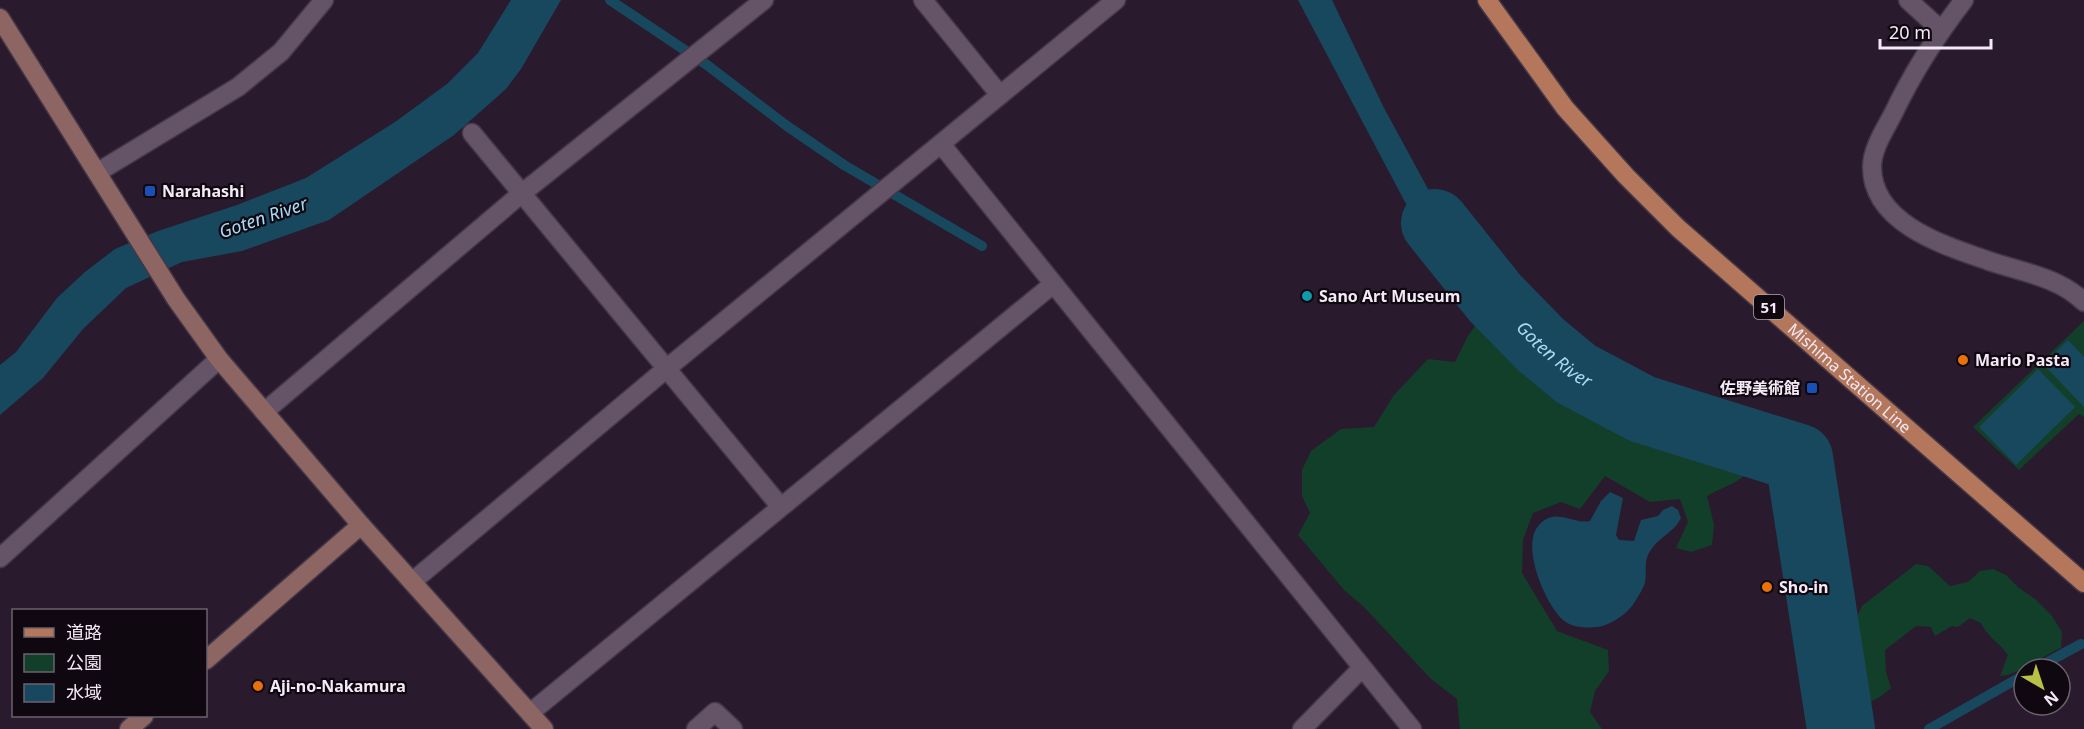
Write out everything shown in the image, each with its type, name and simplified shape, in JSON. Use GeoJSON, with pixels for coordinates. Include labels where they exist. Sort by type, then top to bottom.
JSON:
{"type":"FeatureCollection","features":[{"type":"Feature","properties":{"kind":"main road","name":"Mishima Station Line"},"geometry":{"type":"LineString","coordinates":[[1487,0],[1565,108],[1626,176],[1678,228],[2084,583]]}},
{"type":"Feature","properties":{"kind":"street"},"geometry":{"type":"LineString","coordinates":[[98,172],[238,87],[281,52],[324,0]]}},
{"type":"Feature","properties":{"kind":"street"},"geometry":{"type":"LineString","coordinates":[[264,412],[521,194],[764,0]]}},
{"type":"Feature","properties":{"kind":"street"},"geometry":{"type":"LineString","coordinates":[[923,0],[1000,95]]}},
{"type":"Feature","properties":{"kind":"street"},"geometry":{"type":"LineString","coordinates":[[413,582],[666,369],[1116,0]]}},
{"type":"Feature","properties":{"kind":"street"},"geometry":{"type":"LineString","coordinates":[[1908,0],[1941,30]]}},
{"type":"Feature","properties":{"kind":"street"},"geometry":{"type":"LineString","coordinates":[[1964,0],[1941,30],[1903,93],[1877,147],[1872,166],[1875,182],[1885,202],[1910,227],[1938,242],[2053,282],[2073,291],[2084,302]]}},
{"type":"Feature","properties":{"kind":"street"},"geometry":{"type":"LineString","coordinates":[[0,18],[162,277],[219,359],[361,525],[544,729]]}},
{"type":"Feature","properties":{"kind":"street"},"geometry":{"type":"LineString","coordinates":[[472,133],[780,506]]}},
{"type":"Feature","properties":{"kind":"street"},"geometry":{"type":"LineString","coordinates":[[941,144],[1361,669],[1412,729]]}},
{"type":"Feature","properties":{"kind":"street"},"geometry":{"type":"LineString","coordinates":[[530,713],[1052,285]]}},
{"type":"Feature","properties":{"kind":"street"},"geometry":{"type":"LineString","coordinates":[[0,558],[219,359]]}},
{"type":"Feature","properties":{"kind":"street"},"geometry":{"type":"LineString","coordinates":[[207,659],[361,525]]}},
{"type":"Feature","properties":{"kind":"street"},"geometry":{"type":"LineString","coordinates":[[1302,729],[1361,669]]}},
{"type":"Feature","properties":{"kind":"street"},"geometry":{"type":"LineString","coordinates":[[696,729],[715,712],[733,729]]}},
{"type":"Feature","properties":{"kind":"street"},"geometry":{"type":"LineString","coordinates":[[129,729],[143,717]]}},
{"type":"Feature","properties":{"kind":"green space"},"geometry":{"type":"Polygon","coordinates":[[[1482,316],[1507,323],[1530,352],[1567,374],[1586,396],[1638,418],[1726,448],[1729,466],[1745,475],[1707,496],[1714,525],[1712,545],[1691,552],[1676,548],[1688,522],[1680,499],[1650,502],[1605,476],[1580,509],[1561,502],[1533,513],[1523,540],[1522,573],[1557,631],[1608,650],[1609,671],[1595,691],[1590,712],[1602,729],[1460,729],[1457,699],[1431,679],[1364,607],[1344,590],[1298,535],[1310,513],[1302,496],[1302,470],[1311,451],[1341,429],[1374,427],[1394,395],[1428,359],[1455,362],[1468,336],[1482,316]]]}},
{"type":"Feature","properties":{"kind":"green space"},"geometry":{"type":"Polygon","coordinates":[[[2084,321],[2084,417],[2079,414],[2019,470],[1973,427],[2084,321]]]}},
{"type":"Feature","properties":{"kind":"green space"},"geometry":{"type":"Polygon","coordinates":[[[1916,564],[1928,566],[1950,586],[1968,582],[1980,571],[1993,569],[2006,575],[2052,616],[2062,632],[2061,648],[2043,657],[2012,657],[2012,673],[2000,676],[2008,655],[1986,632],[1981,623],[1970,618],[1958,627],[1952,626],[1935,636],[1931,627],[1916,626],[1885,650],[1886,672],[1891,688],[1880,697],[1855,709],[1846,706],[1846,691],[1860,666],[1859,654],[1855,646],[1860,630],[1857,617],[1862,606],[1916,564]]]}},
{"type":"Feature","properties":{"kind":"water"},"geometry":{"type":"Polygon","coordinates":[[[511,0],[561,0],[521,69],[506,89],[454,135],[329,220],[242,251],[182,262],[126,288],[83,329],[43,378],[0,415],[0,365],[16,352],[57,298],[85,272],[115,249],[158,231],[237,205],[306,178],[395,122],[447,84],[478,53],[511,0]]]}},
{"type":"Feature","properties":{"kind":"water"},"geometry":{"type":"Polygon","coordinates":[[[1298,0],[1332,0],[1384,108],[1440,211],[1507,285],[1484,303],[1414,219],[1298,0]]]}},
{"type":"Feature","properties":{"kind":"water"},"geometry":{"type":"Polygon","coordinates":[[[2068,340],[2084,357],[2084,407],[2043,364],[2068,340]]]}},
{"type":"Feature","properties":{"kind":"water"},"geometry":{"type":"Polygon","coordinates":[[[2038,369],[2075,407],[2016,465],[1979,427],[2038,369]]]}},
{"type":"Feature","properties":{"kind":"water"},"geometry":{"type":"Polygon","coordinates":[[[1610,492],[1623,498],[1616,535],[1619,540],[1634,541],[1641,520],[1658,516],[1663,510],[1672,506],[1678,510],[1681,518],[1674,528],[1651,549],[1646,562],[1644,585],[1629,610],[1603,626],[1575,626],[1567,623],[1556,612],[1542,588],[1533,560],[1534,534],[1539,525],[1552,517],[1590,521],[1601,501],[1610,492]]]}},
{"type":"Feature","properties":{"kind":"waterway"},"geometry":{"type":"LineString","coordinates":[[610,0],[707,65],[787,126],[844,165],[982,246]]}},
{"type":"Feature","properties":{"kind":"waterway","name":"Goten River"},"geometry":{"type":"LineString","coordinates":[[1435,223],[1495,298],[1541,345],[1576,374],[1642,409],[1799,458],[1841,729]]}},
{"type":"Feature","properties":{"kind":"waterway"},"geometry":{"type":"LineString","coordinates":[[2057,657],[2081,644]]}},
{"type":"Feature","properties":{"kind":"waterway"},"geometry":{"type":"LineString","coordinates":[[1929,729],[2012,682]]}},
{"type":"Feature","properties":{"kind":"place","name":"Narahashi"},"geometry":{"type":"Point","coordinates":[150,191]}},
{"type":"Feature","properties":{"kind":"place","name":"Sano Art Museum"},"geometry":{"type":"Point","coordinates":[1307,296]}},
{"type":"Feature","properties":{"kind":"place","name":"Mario Pasta"},"geometry":{"type":"Point","coordinates":[1963,360]}},
{"type":"Feature","properties":{"kind":"place","name":"佐野美術館"},"geometry":{"type":"Point","coordinates":[1812,388]}},
{"type":"Feature","properties":{"kind":"place","name":"Sho-in"},"geometry":{"type":"Point","coordinates":[1767,587]}},
{"type":"Feature","properties":{"kind":"place","name":"Aji-no-Nakamura"},"geometry":{"type":"Point","coordinates":[258,686]}}]}
